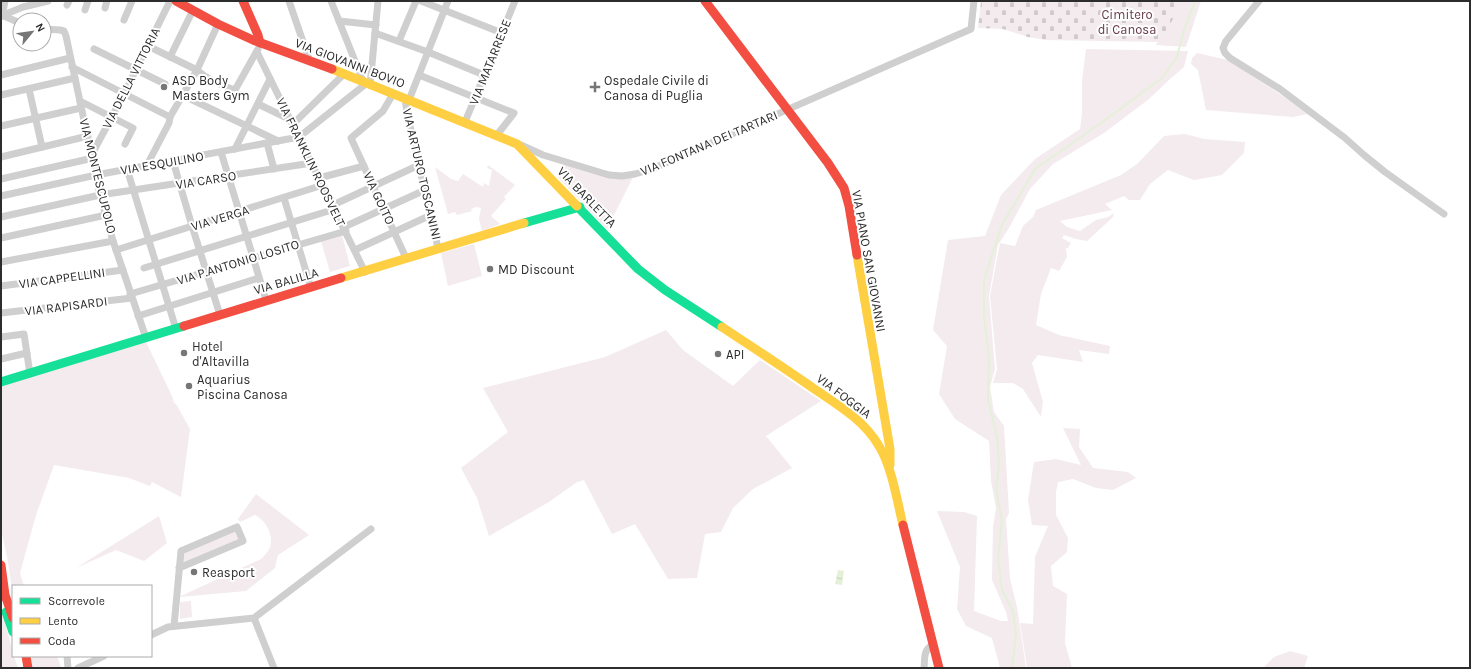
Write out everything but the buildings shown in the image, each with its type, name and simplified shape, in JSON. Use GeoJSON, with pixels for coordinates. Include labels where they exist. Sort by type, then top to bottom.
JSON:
{"type":"FeatureCollection","features":[{"type":"Feature","properties":{"kind":"street"},"geometry":{"type":"LineString","coordinates":[[2,16],[5,1]]}},
{"type":"Feature","properties":{"kind":"street"},"geometry":{"type":"LineString","coordinates":[[2,16],[24,4],[48,1]]}},
{"type":"Feature","properties":{"kind":"street"},"geometry":{"type":"LineString","coordinates":[[85,10],[88,1]]}},
{"type":"Feature","properties":{"kind":"street"},"geometry":{"type":"LineString","coordinates":[[124,20],[132,1]]}},
{"type":"Feature","properties":{"kind":"street","name":"VIA DELLA VITTORIA"},"geometry":{"type":"LineString","coordinates":[[92,156],[170,1]]}},
{"type":"Feature","properties":{"kind":"street","name":"VIA GIOVANNI BOVIO"},"geometry":{"type":"LineString","coordinates":[[176,1],[259,47],[344,74],[517,144]]}},
{"type":"Feature","properties":{"kind":"street"},"geometry":{"type":"LineString","coordinates":[[148,46],[197,70],[202,75],[235,90],[259,47],[258,35],[243,1]]}},
{"type":"Feature","properties":{"kind":"street"},"geometry":{"type":"LineString","coordinates":[[331,1],[367,83]]}},
{"type":"Feature","properties":{"kind":"street"},"geometry":{"type":"LineString","coordinates":[[299,138],[367,83],[375,33],[378,1]]}},
{"type":"Feature","properties":{"kind":"street"},"geometry":{"type":"LineString","coordinates":[[399,41],[416,1]]}},
{"type":"Feature","properties":{"kind":"street"},"geometry":{"type":"LineString","coordinates":[[421,1],[502,33]]}},
{"type":"Feature","properties":{"kind":"street"},"geometry":{"type":"LineString","coordinates":[[407,99],[428,52],[448,1]]}},
{"type":"Feature","properties":{"kind":"street","name":"VIA MATARRESE"},"geometry":{"type":"LineString","coordinates":[[465,122],[515,1]]}},
{"type":"Feature","properties":{"kind":"street","name":"VIA PIANO SAN GIOVANNI"},"geometry":{"type":"LineString","coordinates":[[705,1],[828,163],[844,188],[849,206],[866,315],[890,449],[890,474]]}},
{"type":"Feature","properties":{"kind":"street","name":"VIA FONTANA DEI TARTARI"},"geometry":{"type":"LineString","coordinates":[[517,144],[544,155],[609,175],[622,176],[652,169],[971,29],[974,1]]}},
{"type":"Feature","properties":{"kind":"street"},"geometry":{"type":"LineString","coordinates":[[1259,1],[1226,41],[1223,48],[1225,53],[1230,58],[1280,89],[1345,138],[1380,168],[1444,214]]}},
{"type":"Feature","properties":{"kind":"street"},"geometry":{"type":"LineString","coordinates":[[291,2],[310,62]]}},
{"type":"Feature","properties":{"kind":"street"},"geometry":{"type":"LineString","coordinates":[[170,57],[193,10]]}},
{"type":"Feature","properties":{"kind":"street"},"geometry":{"type":"LineString","coordinates":[[2,16],[12,20]]}},
{"type":"Feature","properties":{"kind":"street"},"geometry":{"type":"LineString","coordinates":[[339,21],[376,25]]}},
{"type":"Feature","properties":{"kind":"street"},"geometry":{"type":"LineString","coordinates":[[147,166],[169,123],[170,117],[197,70],[218,24]]}},
{"type":"Feature","properties":{"kind":"street","name":"VIA MONTESCUPOLO"},"geometry":{"type":"LineString","coordinates":[[52,30],[64,31],[100,195],[116,250],[146,338]]}},
{"type":"Feature","properties":{"kind":"street"},"geometry":{"type":"LineString","coordinates":[[375,33],[428,52],[484,75]]}},
{"type":"Feature","properties":{"kind":"street","name":"VIA FRANKLIN ROOSVELT"},"geometry":{"type":"LineString","coordinates":[[259,47],[270,80],[365,272]]}},
{"type":"Feature","properties":{"kind":"street"},"geometry":{"type":"LineString","coordinates":[[94,49],[165,84]]}},
{"type":"Feature","properties":{"kind":"street"},"geometry":{"type":"LineString","coordinates":[[1,74],[70,58]]}},
{"type":"Feature","properties":{"kind":"street"},"geometry":{"type":"LineString","coordinates":[[72,67],[170,117]]}},
{"type":"Feature","properties":{"kind":"street"},"geometry":{"type":"LineString","coordinates":[[258,104],[292,122],[344,74]]}},
{"type":"Feature","properties":{"kind":"street"},"geometry":{"type":"LineString","coordinates":[[418,75],[514,113],[497,135]]}},
{"type":"Feature","properties":{"kind":"street"},"geometry":{"type":"LineString","coordinates":[[1,95],[75,78]]}},
{"type":"Feature","properties":{"kind":"street"},"geometry":{"type":"LineString","coordinates":[[234,149],[270,80]]}},
{"type":"Feature","properties":{"kind":"street"},"geometry":{"type":"LineString","coordinates":[[29,89],[42,147]]}},
{"type":"Feature","properties":{"kind":"street","name":"VIA GOITO"},"geometry":{"type":"LineString","coordinates":[[393,94],[383,111],[351,138],[406,258]]}},
{"type":"Feature","properties":{"kind":"street"},"geometry":{"type":"LineString","coordinates":[[182,95],[278,141]]}},
{"type":"Feature","properties":{"kind":"street","name":"VIA ARTURO TOSCANINI"},"geometry":{"type":"LineString","coordinates":[[407,99],[407,113],[438,248]]}},
{"type":"Feature","properties":{"kind":"street"},"geometry":{"type":"LineString","coordinates":[[1,126],[36,118],[81,104],[133,128],[125,144]]}},
{"type":"Feature","properties":{"kind":"street"},"geometry":{"type":"LineString","coordinates":[[1,157],[88,136]]}},
{"type":"Feature","properties":{"kind":"street","name":"VIA ESQUILINO"},"geometry":{"type":"LineString","coordinates":[[1,196],[173,160],[299,138]]}},
{"type":"Feature","properties":{"kind":"street"},"geometry":{"type":"LineString","coordinates":[[267,143],[274,169]]}},
{"type":"Feature","properties":{"kind":"street","name":"VIA BARLETTA"},"geometry":{"type":"LineString","coordinates":[[517,144],[580,207],[638,269]]}},
{"type":"Feature","properties":{"kind":"street"},"geometry":{"type":"LineString","coordinates":[[221,152],[266,300]]}},
{"type":"Feature","properties":{"kind":"street"},"geometry":{"type":"LineString","coordinates":[[1,177],[92,156]]}},
{"type":"Feature","properties":{"kind":"street"},"geometry":{"type":"LineString","coordinates":[[173,160],[220,315]]}},
{"type":"Feature","properties":{"kind":"street","name":"VIA CARSO"},"geometry":{"type":"LineString","coordinates":[[1,217],[100,195],[312,163]]}},
{"type":"Feature","properties":{"kind":"street"},"geometry":{"type":"LineString","coordinates":[[144,268],[334,207],[373,186],[419,165]]}},
{"type":"Feature","properties":{"kind":"street","name":"VIA VERGA"},"geometry":{"type":"LineString","coordinates":[[116,250],[284,198],[364,166]]}},
{"type":"Feature","properties":{"kind":"street"},"geometry":{"type":"LineString","coordinates":[[127,169],[176,328]]}},
{"type":"Feature","properties":{"kind":"street","name":"VIA P.ANTONIO LOSITO"},"geometry":{"type":"LineString","coordinates":[[131,296],[162,285],[345,229],[383,208],[425,190]]}},
{"type":"Feature","properties":{"kind":"street"},"geometry":{"type":"LineString","coordinates":[[284,198],[312,288]]}},
{"type":"Feature","properties":{"kind":"street","name":"VIA BALILLA"},"geometry":{"type":"LineString","coordinates":[[1,382],[266,300],[365,272],[438,248],[580,207]]}},
{"type":"Feature","properties":{"kind":"street"},"geometry":{"type":"LineString","coordinates":[[1,238],[106,215]]}},
{"type":"Feature","properties":{"kind":"street"},"geometry":{"type":"LineString","coordinates":[[355,250],[431,216]]}},
{"type":"Feature","properties":{"kind":"street"},"geometry":{"type":"LineString","coordinates":[[1,262],[114,241]]}},
{"type":"Feature","properties":{"kind":"street","name":"VIA FOGGIA"},"geometry":{"type":"LineString","coordinates":[[638,269],[665,290],[783,367],[855,417],[870,432],[880,447],[890,474],[939,668]]}},
{"type":"Feature","properties":{"kind":"street","name":"VIA CAPPELLINI"},"geometry":{"type":"LineString","coordinates":[[1,286],[123,270]]}},
{"type":"Feature","properties":{"kind":"street"},"geometry":{"type":"LineString","coordinates":[[138,316],[259,278]]}},
{"type":"Feature","properties":{"kind":"street","name":"VIA RAPISARDI"},"geometry":{"type":"LineString","coordinates":[[1,313],[131,296]]}},
{"type":"Feature","properties":{"kind":"street"},"geometry":{"type":"LineString","coordinates":[[1,337],[24,334],[30,374]]}},
{"type":"Feature","properties":{"kind":"street"},"geometry":{"type":"LineString","coordinates":[[1,358],[27,353]]}},
{"type":"Feature","properties":{"kind":"street"},"geometry":{"type":"LineString","coordinates":[[174,626],[179,568],[181,551],[237,527],[243,541],[179,568]]}},
{"type":"Feature","properties":{"kind":"street"},"geometry":{"type":"LineString","coordinates":[[152,635],[168,627],[174,626],[254,618],[371,530]]}},
{"type":"Feature","properties":{"kind":"street"},"geometry":{"type":"LineString","coordinates":[[1,565],[5,594],[12,615]]}},
{"type":"Feature","properties":{"kind":"street"},"geometry":{"type":"LineString","coordinates":[[1,597],[12,629]]}},
{"type":"Feature","properties":{"kind":"street"},"geometry":{"type":"LineString","coordinates":[[254,618],[274,668]]}},
{"type":"Feature","properties":{"kind":"street"},"geometry":{"type":"LineString","coordinates":[[924,668],[926,651],[933,645]]}},
{"type":"Feature","properties":{"kind":"street"},"geometry":{"type":"LineString","coordinates":[[21,657],[23,668]]}},
{"type":"Feature","properties":{"kind":"street"},"geometry":{"type":"LineString","coordinates":[[26,657],[28,668]]}},
{"type":"Feature","properties":{"kind":"street"},"geometry":{"type":"LineString","coordinates":[[67,657],[68,668]]}},
{"type":"Feature","properties":{"kind":"street"},"geometry":{"type":"LineString","coordinates":[[78,668],[102,657]]}},
{"type":"Feature","properties":{"kind":"green space","name":"Cimitero di Canosa"},"geometry":{"type":"Polygon","coordinates":[[[981,1],[1184,1],[1159,42],[1046,40],[1028,37],[1003,29],[978,28],[981,1]]]}},
{"type":"Feature","properties":{"kind":"green space"},"geometry":{"type":"Polygon","coordinates":[[[1184,1],[1201,1],[1186,47],[1156,45],[1184,1]]]}},
{"type":"Feature","properties":{"kind":"green space"},"geometry":{"type":"Polygon","coordinates":[[[1086,49],[1188,51],[1184,67],[1149,99],[1104,133],[1053,164],[1030,189],[998,245],[989,296],[995,369],[990,387],[994,412],[1004,426],[1009,513],[1006,519],[1010,579],[1017,607],[1026,668],[1000,668],[992,638],[966,626],[957,609],[960,567],[937,511],[964,512],[977,516],[974,611],[1001,621],[1008,621],[1006,612],[992,580],[993,527],[996,508],[991,481],[989,441],[955,419],[939,394],[947,346],[933,330],[948,240],[985,236],[1001,195],[1035,159],[1080,129],[1082,114],[1082,81],[1086,49]]]}},
{"type":"Feature","properties":{"kind":"green space"},"geometry":{"type":"Polygon","coordinates":[[[1197,53],[1228,60],[1308,114],[1293,117],[1206,110],[1198,70],[1191,64],[1192,58],[1197,53]]]}},
{"type":"Feature","properties":{"kind":"green space"},"geometry":{"type":"Polygon","coordinates":[[[1185,134],[1204,139],[1245,142],[1244,153],[1222,175],[1194,180],[1168,170],[1150,184],[1140,200],[1129,200],[1124,196],[1105,204],[1112,210],[1060,221],[1067,227],[1080,231],[1096,220],[1108,217],[1114,213],[1113,217],[1087,241],[1064,235],[1062,238],[1071,243],[1068,248],[1066,248],[1067,257],[1059,271],[1051,268],[1041,294],[1036,325],[1059,335],[1110,346],[1109,354],[1079,350],[1083,362],[1038,355],[1032,363],[1043,402],[1041,417],[1023,389],[1013,383],[993,383],[997,369],[990,296],[1000,243],[1015,246],[1023,226],[1033,217],[1036,210],[1121,175],[1137,164],[1164,136],[1185,134]]]}},
{"type":"Feature","properties":{"kind":"green space"},"geometry":{"type":"Polygon","coordinates":[[[565,162],[633,177],[607,229],[557,176],[565,162]]]}},
{"type":"Feature","properties":{"kind":"green space"},"geometry":{"type":"Polygon","coordinates":[[[488,165],[515,185],[504,197],[506,199],[491,216],[500,224],[482,231],[479,219],[481,208],[476,207],[471,209],[472,211],[457,215],[455,212],[448,214],[435,167],[451,179],[458,181],[463,174],[483,187],[484,183],[489,186],[492,170],[487,168],[488,165]]]}},
{"type":"Feature","properties":{"kind":"green space"},"geometry":{"type":"Polygon","coordinates":[[[342,235],[350,266],[330,272],[321,241],[342,235]]]}},
{"type":"Feature","properties":{"kind":"green space"},"geometry":{"type":"Polygon","coordinates":[[[474,244],[482,276],[448,286],[441,253],[474,244]]]}},
{"type":"Feature","properties":{"kind":"green space"},"geometry":{"type":"Polygon","coordinates":[[[666,330],[683,350],[733,386],[760,360],[821,401],[766,436],[792,468],[753,489],[733,508],[721,532],[705,534],[697,578],[668,579],[635,524],[612,534],[584,480],[577,482],[549,502],[489,536],[477,498],[461,468],[508,432],[483,388],[605,357],[666,330]]]}},
{"type":"Feature","properties":{"kind":"green space"},"geometry":{"type":"Polygon","coordinates":[[[146,342],[174,403],[190,429],[181,497],[152,482],[150,486],[129,478],[54,465],[36,515],[20,573],[24,585],[12,585],[12,590],[1,529],[1,386],[146,342]]]}},
{"type":"Feature","properties":{"kind":"green space"},"geometry":{"type":"Polygon","coordinates":[[[1063,428],[1080,429],[1079,447],[1093,468],[1128,472],[1136,478],[1113,490],[1096,488],[1073,479],[1058,482],[1056,492],[1056,515],[1068,538],[1067,552],[1051,566],[1053,586],[1067,594],[1065,643],[1072,668],[1027,668],[1020,623],[1033,624],[1035,557],[1048,526],[1032,525],[1028,500],[1034,462],[1056,459],[1081,465],[1063,428]]]}},
{"type":"Feature","properties":{"kind":"green space"},"geometry":{"type":"Polygon","coordinates":[[[256,494],[309,535],[278,555],[275,568],[246,591],[180,597],[261,559],[268,552],[271,545],[271,538],[269,530],[264,523],[255,515],[240,522],[238,519],[256,494]]]}},
{"type":"Feature","properties":{"kind":"green space"},"geometry":{"type":"Polygon","coordinates":[[[159,516],[167,543],[144,561],[116,550],[76,568],[159,516]]]}},
{"type":"Feature","properties":{"kind":"green space"},"geometry":{"type":"Polygon","coordinates":[[[235,530],[239,540],[183,563],[184,552],[235,530]]]}},
{"type":"Feature","properties":{"kind":"green space"},"geometry":{"type":"Polygon","coordinates":[[[191,601],[192,617],[180,619],[180,602],[191,601]]]}},
{"type":"Feature","properties":{"kind":"green space"},"geometry":{"type":"Polygon","coordinates":[[[1,609],[12,648],[12,657],[14,657],[18,668],[3,668],[1,664],[1,609]]]}},
{"type":"Feature","properties":{"kind":"green space"},"geometry":{"type":"Polygon","coordinates":[[[1290,651],[1308,656],[1304,668],[1263,668],[1274,657],[1290,651]]]}},
{"type":"Feature","properties":{"kind":"green space"},"geometry":{"type":"Polygon","coordinates":[[[31,657],[57,657],[61,667],[33,668],[31,657]]]}},
{"type":"Feature","properties":{"kind":"water"},"geometry":{"type":"Polygon","coordinates":[[[838,570],[844,571],[842,585],[835,584],[838,570]]]}},
{"type":"Feature","properties":{"kind":"waterway"},"geometry":{"type":"LineString","coordinates":[[1012,668],[1016,635],[1013,611],[1002,590],[998,558],[1002,521],[996,490],[999,463],[997,437],[988,400],[989,358],[984,317],[984,279],[1002,225],[1035,169],[1162,78],[1177,57],[1184,30],[1195,1]]}},
{"type":"Feature","properties":{"kind":"traffic: fast"},"geometry":{"type":"LineString","coordinates":[[577,206],[638,269],[665,290],[722,327]]}},
{"type":"Feature","properties":{"kind":"traffic: fast"},"geometry":{"type":"LineString","coordinates":[[524,223],[580,207]]}},
{"type":"Feature","properties":{"kind":"traffic: fast"},"geometry":{"type":"LineString","coordinates":[[1,382],[184,326]]}},
{"type":"Feature","properties":{"kind":"traffic: fast"},"geometry":{"type":"LineString","coordinates":[[6,612],[12,629]]}},
{"type":"Feature","properties":{"kind":"traffic: slow"},"geometry":{"type":"LineString","coordinates":[[332,69],[517,144],[577,206]]}},
{"type":"Feature","properties":{"kind":"traffic: slow"},"geometry":{"type":"LineString","coordinates":[[341,278],[524,223]]}},
{"type":"Feature","properties":{"kind":"traffic: slow"},"geometry":{"type":"LineString","coordinates":[[857,255],[890,449],[890,465]]}},
{"type":"Feature","properties":{"kind":"traffic: slow"},"geometry":{"type":"LineString","coordinates":[[722,327],[841,407],[866,428],[884,454],[894,484],[903,525]]}},
{"type":"Feature","properties":{"kind":"traffic: jam"},"geometry":{"type":"LineString","coordinates":[[176,1],[218,24],[253,40],[332,69]]}},
{"type":"Feature","properties":{"kind":"traffic: jam"},"geometry":{"type":"LineString","coordinates":[[243,1],[260,43]]}},
{"type":"Feature","properties":{"kind":"traffic: jam"},"geometry":{"type":"LineString","coordinates":[[705,1],[828,163],[844,188],[849,206],[857,255]]}},
{"type":"Feature","properties":{"kind":"traffic: jam"},"geometry":{"type":"LineString","coordinates":[[184,326],[341,278]]}},
{"type":"Feature","properties":{"kind":"traffic: jam"},"geometry":{"type":"LineString","coordinates":[[903,525],[939,668]]}},
{"type":"Feature","properties":{"kind":"traffic: jam"},"geometry":{"type":"LineString","coordinates":[[1,565],[5,595],[12,615]]}},
{"type":"Feature","properties":{"kind":"traffic: jam"},"geometry":{"type":"LineString","coordinates":[[26,657],[28,668]]}},
{"type":"Feature","properties":{"kind":"place","name":"ASD Body Masters Gym"},"geometry":{"type":"Point","coordinates":[164,87]}},
{"type":"Feature","properties":{"kind":"place","name":"Ospedale Civile di Canosa di Puglia"},"geometry":{"type":"Point","coordinates":[595,87]}},
{"type":"Feature","properties":{"kind":"place","name":"MD Discount"},"geometry":{"type":"Point","coordinates":[490,269]}},
{"type":"Feature","properties":{"kind":"place","name":"Hotel d'Altavilla"},"geometry":{"type":"Point","coordinates":[184,353]}},
{"type":"Feature","properties":{"kind":"place","name":"API"},"geometry":{"type":"Point","coordinates":[718,354]}},
{"type":"Feature","properties":{"kind":"place","name":"Aquarius Piscina Canosa"},"geometry":{"type":"Point","coordinates":[189,386]}},
{"type":"Feature","properties":{"kind":"place","name":"Reasport"},"geometry":{"type":"Point","coordinates":[194,572]}}]}
